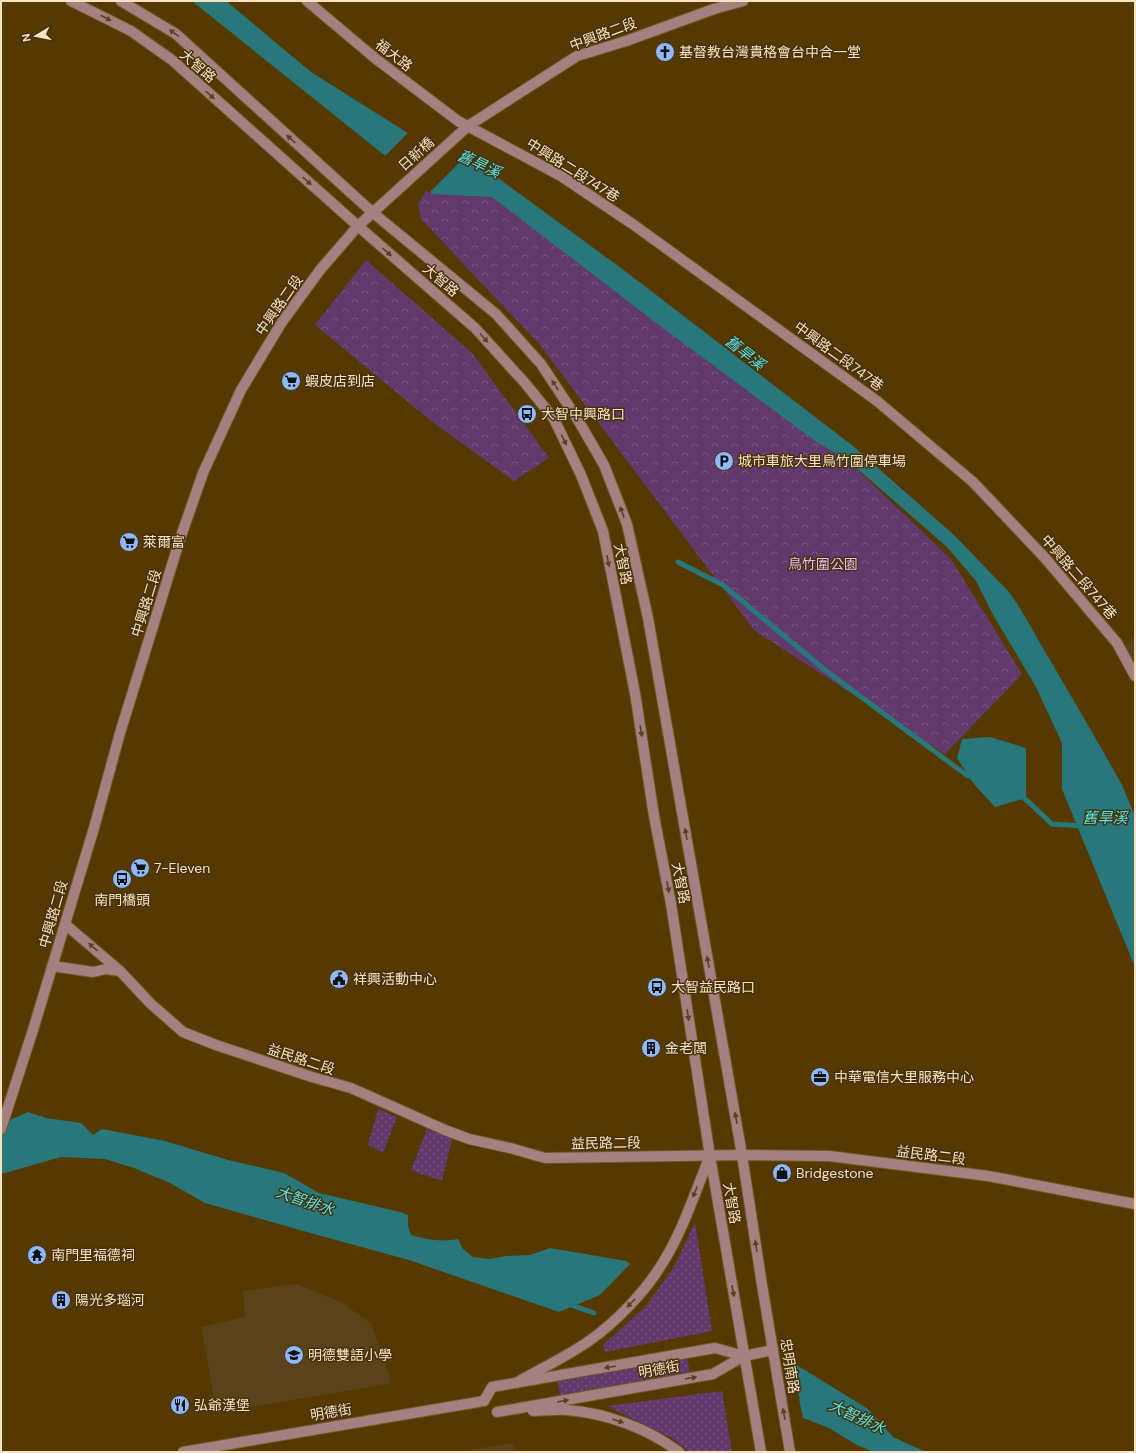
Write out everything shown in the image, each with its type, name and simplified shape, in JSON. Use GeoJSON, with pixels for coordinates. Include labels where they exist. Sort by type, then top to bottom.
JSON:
{"type":"FeatureCollection","features":[{"type":"Feature","properties":{"kind":"street","name":"大智路"},"geometry":{"type":"LineString","coordinates":[[71,1],[131,31],[172,60],[475,328],[525,383],[554,419],[581,474],[603,531],[635,693],[654,816],[671,904],[710,1156],[744,1356]]}},
{"type":"Feature","properties":{"kind":"street","name":"大智路"},"geometry":{"type":"LineString","coordinates":[[121,1],[176,34],[372,212],[496,314],[541,364],[578,420],[604,465],[627,524],[648,618],[742,1155],[762,1285]]}},
{"type":"Feature","properties":{"kind":"street","name":"福大路"},"geometry":{"type":"LineString","coordinates":[[307,1],[376,59],[458,121],[468,126]]}},
{"type":"Feature","properties":{"kind":"street","name":"中興路二段"},"geometry":{"type":"LineString","coordinates":[[446,146],[468,126],[577,56],[626,41],[714,8],[743,1]]}},
{"type":"Feature","properties":{"kind":"street","name":"中興路二段747巷"},"geometry":{"type":"LineString","coordinates":[[468,126],[561,176],[634,225],[877,401],[974,482],[1046,558],[1117,644],[1135,676]]}},
{"type":"Feature","properties":{"kind":"street","name":"日新橋"},"geometry":{"type":"LineString","coordinates":[[404,184],[446,146]]}},
{"type":"Feature","properties":{"kind":"street","name":"中興路二段"},"geometry":{"type":"LineString","coordinates":[[1,1130],[65,924],[122,726],[180,539],[203,473],[241,390],[282,322],[320,270],[358,226],[404,184]]}},
{"type":"Feature","properties":{"kind":"street","name":"益民路二段"},"geometry":{"type":"LineString","coordinates":[[65,924],[120,971],[150,1003],[183,1032],[223,1048],[312,1078],[351,1088],[445,1130],[470,1139],[545,1158],[742,1155],[830,1156],[988,1176],[1135,1204]]}},
{"type":"Feature","properties":{"kind":"street"},"geometry":{"type":"LineString","coordinates":[[52,966],[93,972],[106,969],[120,971]]}},
{"type":"Feature","properties":{"kind":"street"},"geometry":{"type":"LineString","coordinates":[[516,1383],[575,1350],[597,1335],[634,1300],[663,1263],[681,1226],[710,1156]]}},
{"type":"Feature","properties":{"kind":"street","name":"忠明南路"},"geometry":{"type":"LineString","coordinates":[[762,1285],[790,1452]]}},
{"type":"Feature","properties":{"kind":"street","name":"明德街"},"geometry":{"type":"LineString","coordinates":[[183,1452],[484,1401],[492,1387],[715,1348],[744,1356]]}},
{"type":"Feature","properties":{"kind":"street","name":"明德街"},"geometry":{"type":"LineString","coordinates":[[496,1412],[713,1374],[744,1356],[773,1350]]}},
{"type":"Feature","properties":{"kind":"street"},"geometry":{"type":"LineString","coordinates":[[744,1356],[761,1452]]}},
{"type":"Feature","properties":{"kind":"street"},"geometry":{"type":"LineString","coordinates":[[484,1401],[496,1412],[566,1410],[616,1420],[638,1428],[679,1452]]}},
{"type":"Feature","properties":{"kind":"shaded area"},"geometry":{"type":"Polygon","coordinates":[[[1135,636],[1135,665],[1124,646],[1135,636]]]}},
{"type":"Feature","properties":{"kind":"shaded area","name":"明德雙語小學"},"geometry":{"type":"Polygon","coordinates":[[[297,1284],[341,1302],[371,1323],[392,1383],[217,1413],[201,1327],[245,1317],[243,1291],[297,1284]]]}},
{"type":"Feature","properties":{"kind":"shaded area"},"geometry":{"type":"Polygon","coordinates":[[[511,1443],[519,1452],[457,1452],[511,1443]]]}},
{"type":"Feature","properties":{"kind":"green space","name":"鳥竹圍公園"},"geometry":{"type":"Polygon","coordinates":[[[465,183],[517,210],[845,458],[951,559],[1022,674],[945,754],[755,631],[540,345],[421,219],[418,204],[426,190],[465,183]]]}},
{"type":"Feature","properties":{"kind":"green space"},"geometry":{"type":"Polygon","coordinates":[[[366,260],[473,354],[549,458],[514,481],[435,424],[315,325],[366,260]]]}},
{"type":"Feature","properties":{"kind":"green space"},"geometry":{"type":"Polygon","coordinates":[[[378,1109],[397,1117],[383,1153],[368,1145],[378,1109]]]}},
{"type":"Feature","properties":{"kind":"green space"},"geometry":{"type":"Polygon","coordinates":[[[427,1129],[452,1139],[442,1181],[411,1170],[427,1129]]]}},
{"type":"Feature","properties":{"kind":"green space"},"geometry":{"type":"Polygon","coordinates":[[[695,1222],[712,1331],[605,1352],[603,1345],[645,1307],[674,1267],[695,1222]]]}},
{"type":"Feature","properties":{"kind":"green space"},"geometry":{"type":"Polygon","coordinates":[[[687,1357],[690,1374],[560,1396],[557,1380],[687,1357]]]}},
{"type":"Feature","properties":{"kind":"green space"},"geometry":{"type":"Polygon","coordinates":[[[722,1391],[732,1452],[689,1452],[672,1438],[607,1406],[722,1391]]]}},
{"type":"Feature","properties":{"kind":"water","name":"舊旱溪"},"geometry":{"type":"Polygon","coordinates":[[[192,1],[226,1],[311,72],[414,137],[479,164],[629,274],[853,446],[954,535],[1009,592],[1018,605],[1122,785],[1135,816],[1135,967],[1062,789],[1062,743],[1036,687],[992,613],[976,581],[947,547],[845,458],[818,443],[659,325],[492,197],[433,194],[192,1]]]}},
{"type":"Feature","properties":{"kind":"water"},"geometry":{"type":"Polygon","coordinates":[[[990,737],[1026,748],[1026,798],[995,807],[973,783],[957,758],[962,739],[990,737]]]}},
{"type":"Feature","properties":{"kind":"water"},"geometry":{"type":"Polygon","coordinates":[[[28,1112],[46,1118],[81,1123],[93,1135],[102,1129],[165,1141],[228,1160],[284,1173],[319,1193],[408,1215],[408,1226],[411,1235],[434,1240],[458,1239],[463,1249],[473,1257],[490,1259],[505,1256],[530,1255],[550,1248],[626,1261],[630,1264],[600,1295],[559,1312],[409,1260],[205,1203],[170,1183],[134,1168],[105,1159],[61,1157],[1,1174],[1,1124],[28,1112]]]}},
{"type":"Feature","properties":{"kind":"water"},"geometry":{"type":"Polygon","coordinates":[[[795,1364],[868,1409],[893,1437],[926,1452],[874,1452],[857,1445],[827,1427],[803,1418],[795,1364]]]}},
{"type":"Feature","properties":{"kind":"pier"},"geometry":{"type":"Polygon","coordinates":[[[409,132],[415,136],[455,152],[463,159],[429,193],[384,157],[409,132]]]}},
{"type":"Feature","properties":{"kind":"waterway"},"geometry":{"type":"LineString","coordinates":[[678,562],[723,585],[825,670],[968,776],[974,776]]}},
{"type":"Feature","properties":{"kind":"waterway","name":"舊旱溪"},"geometry":{"type":"LineString","coordinates":[[1021,795],[1052,824],[1083,826]]}},
{"type":"Feature","properties":{"kind":"waterway","name":"大智排水"},"geometry":{"type":"LineString","coordinates":[[568,1304],[594,1313]]}},
{"type":"Feature","properties":{"kind":"place","name":"基督教台灣貴格會台中合一堂"},"geometry":{"type":"Point","coordinates":[665,52]}},
{"type":"Feature","properties":{"kind":"place","name":"蝦皮店到店"},"geometry":{"type":"Point","coordinates":[291,381]}},
{"type":"Feature","properties":{"kind":"place","name":"大智中興路口"},"geometry":{"type":"Point","coordinates":[527,414]}},
{"type":"Feature","properties":{"kind":"place","name":"城市車旅大里鳥竹圍停車場"},"geometry":{"type":"Point","coordinates":[724,461]}},
{"type":"Feature","properties":{"kind":"place","name":"萊爾富"},"geometry":{"type":"Point","coordinates":[129,542]}},
{"type":"Feature","properties":{"kind":"place","name":"7-Eleven"},"geometry":{"type":"Point","coordinates":[140,868]}},
{"type":"Feature","properties":{"kind":"place","name":"南門橋頭"},"geometry":{"type":"Point","coordinates":[122,879]}},
{"type":"Feature","properties":{"kind":"place","name":"祥興活動中心"},"geometry":{"type":"Point","coordinates":[339,979]}},
{"type":"Feature","properties":{"kind":"place","name":"大智益民路口"},"geometry":{"type":"Point","coordinates":[657,987]}},
{"type":"Feature","properties":{"kind":"place","name":"金老闆"},"geometry":{"type":"Point","coordinates":[651,1048]}},
{"type":"Feature","properties":{"kind":"place","name":"中華電信大里服務中心"},"geometry":{"type":"Point","coordinates":[820,1077]}},
{"type":"Feature","properties":{"kind":"place","name":"Bridgestone"},"geometry":{"type":"Point","coordinates":[782,1173]}},
{"type":"Feature","properties":{"kind":"place","name":"南門里福德祠"},"geometry":{"type":"Point","coordinates":[37,1255]}},
{"type":"Feature","properties":{"kind":"place","name":"陽光多瑙河"},"geometry":{"type":"Point","coordinates":[61,1300]}},
{"type":"Feature","properties":{"kind":"place","name":"明德雙語小學"},"geometry":{"type":"Point","coordinates":[294,1355]}},
{"type":"Feature","properties":{"kind":"place","name":"弘爺漢堡"},"geometry":{"type":"Point","coordinates":[180,1405]}}]}
